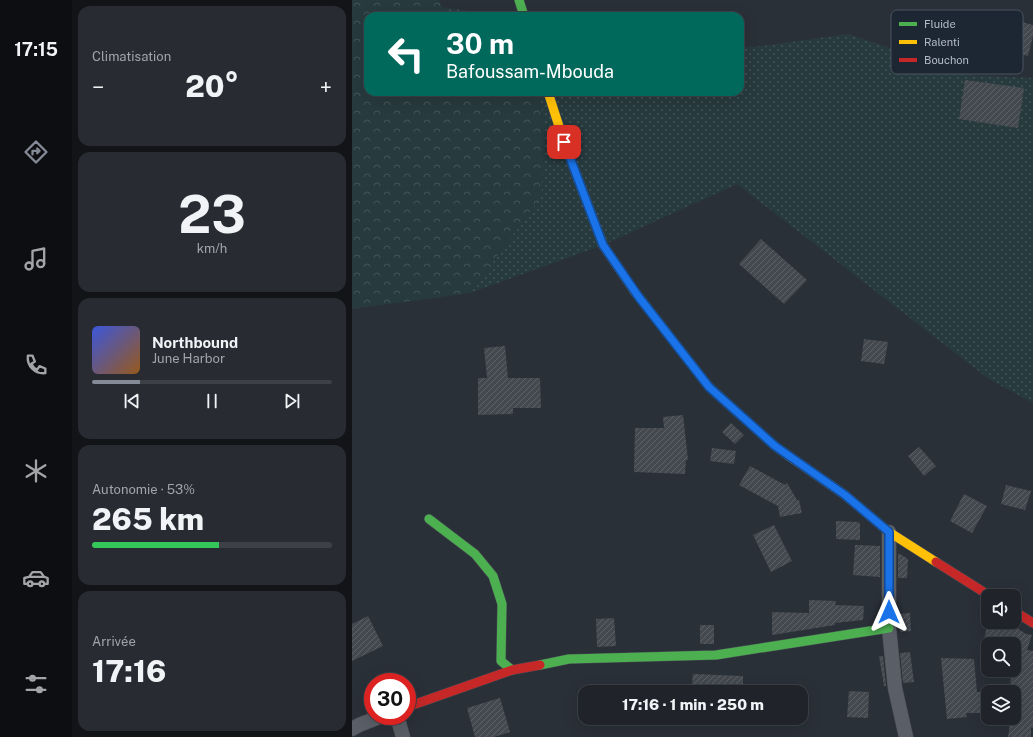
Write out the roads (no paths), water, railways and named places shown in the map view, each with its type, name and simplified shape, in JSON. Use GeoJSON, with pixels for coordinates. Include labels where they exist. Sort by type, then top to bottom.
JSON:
{"type":"FeatureCollection","features":[{"type":"Feature","properties":{"kind":"main road"},"geometry":{"type":"LineString","coordinates":[[519,0],[523,12]]}},
{"type":"Feature","properties":{"kind":"main road"},"geometry":{"type":"LineString","coordinates":[[549,96],[564,142],[603,245],[643,303],[709,387],[775,446],[845,495],[889,532],[981,590]]}},
{"type":"Feature","properties":{"kind":"main road"},"geometry":{"type":"LineString","coordinates":[[430,519],[474,554],[492,576],[502,604],[501,661],[512,670]]}},
{"type":"Feature","properties":{"kind":"main road"},"geometry":{"type":"LineString","coordinates":[[1021,615],[1033,623]]}},
{"type":"Feature","properties":{"kind":"main road"},"geometry":{"type":"LineString","coordinates":[[416,704],[512,670],[569,660],[716,656],[889,628]]}},
{"type":"Feature","properties":{"kind":"street"},"geometry":{"type":"LineString","coordinates":[[889,532],[889,628],[895,688],[906,737]]}},
{"type":"Feature","properties":{"kind":"street"},"geometry":{"type":"LineString","coordinates":[[352,729],[364,723]]}},
{"type":"Feature","properties":{"kind":"street"},"geometry":{"type":"LineString","coordinates":[[400,725],[403,737]]}}]}
